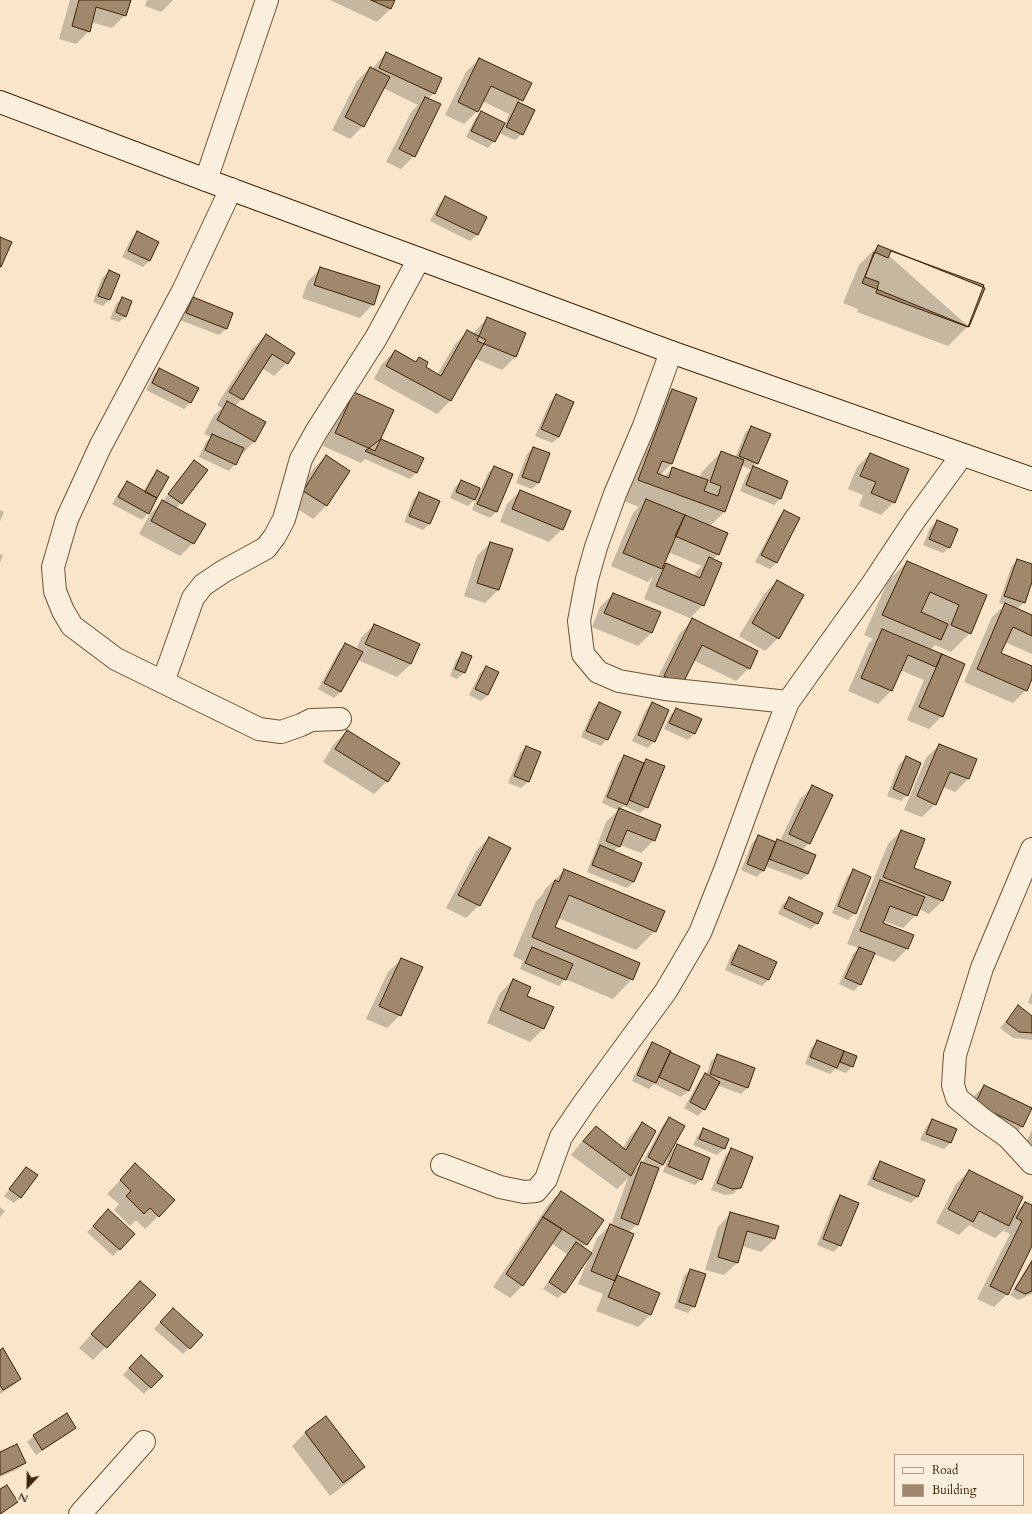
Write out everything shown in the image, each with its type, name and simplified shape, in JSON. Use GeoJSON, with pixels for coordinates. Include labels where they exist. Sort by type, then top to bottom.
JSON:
{"type":"FeatureCollection","features":[{"type":"Feature","properties":{"kind":"street"},"geometry":{"type":"LineString","coordinates":[[206,180],[266,0]]}},
{"type":"Feature","properties":{"kind":"street"},"geometry":{"type":"LineString","coordinates":[[0,102],[671,352],[1032,480]]}},
{"type":"Feature","properties":{"kind":"street"},"geometry":{"type":"LineString","coordinates":[[232,189],[183,291],[140,371],[67,519],[53,567],[55,591],[63,611],[72,626],[116,659],[259,728],[281,732],[311,720],[340,719]]}},
{"type":"Feature","properties":{"kind":"street"},"geometry":{"type":"LineString","coordinates":[[163,682],[193,598],[203,585],[224,571],[266,548],[275,536],[284,518],[301,459],[316,432],[376,338],[419,259]]}},
{"type":"Feature","properties":{"kind":"street"},"geometry":{"type":"LineString","coordinates":[[671,352],[644,426],[615,494],[596,547],[587,579],[579,621],[583,654],[598,672],[619,681],[665,689],[788,702]]}},
{"type":"Feature","properties":{"kind":"street"},"geometry":{"type":"LineString","coordinates":[[442,1164],[500,1187],[524,1192],[536,1190],[546,1179],[561,1137],[666,991],[700,933],[788,702],[862,599],[914,521],[962,455]]}},
{"type":"Feature","properties":{"kind":"street"},"geometry":{"type":"LineString","coordinates":[[1032,849],[982,968],[955,1055],[953,1085],[957,1098],[981,1118],[1008,1137],[1032,1163]]}},
{"type":"Feature","properties":{"kind":"street"},"geometry":{"type":"LineString","coordinates":[[80,1514],[144,1442]]}},
{"type":"Feature","properties":{"kind":"building"},"geometry":{"type":"Polygon","coordinates":[[[79,0],[131,0],[126,16],[96,7],[90,32],[72,26],[79,0]]]}},
{"type":"Feature","properties":{"kind":"building"},"geometry":{"type":"Polygon","coordinates":[[[371,0],[395,0],[391,9],[371,0]]]}},
{"type":"Feature","properties":{"kind":"building"},"geometry":{"type":"Polygon","coordinates":[[[386,52],[442,78],[435,94],[379,68],[386,52]]]}},
{"type":"Feature","properties":{"kind":"building"},"geometry":{"type":"Polygon","coordinates":[[[479,58],[532,83],[523,101],[491,86],[478,112],[458,102],[479,58]]]}},
{"type":"Feature","properties":{"kind":"building"},"geometry":{"type":"Polygon","coordinates":[[[370,67],[390,77],[364,127],[345,117],[370,67]]]}},
{"type":"Feature","properties":{"kind":"building"},"geometry":{"type":"Polygon","coordinates":[[[425,97],[441,104],[415,157],[399,149],[425,97]]]}},
{"type":"Feature","properties":{"kind":"building"},"geometry":{"type":"Polygon","coordinates":[[[518,102],[535,110],[523,135],[506,127],[518,102]]]}},
{"type":"Feature","properties":{"kind":"building"},"geometry":{"type":"Polygon","coordinates":[[[481,111],[505,123],[495,142],[471,131],[481,111]]]}},
{"type":"Feature","properties":{"kind":"building"},"geometry":{"type":"Polygon","coordinates":[[[445,196],[487,217],[478,235],[436,215],[445,196]]]}},
{"type":"Feature","properties":{"kind":"building"},"geometry":{"type":"Polygon","coordinates":[[[137,231],[159,242],[150,261],[128,251],[137,231]]]}},
{"type":"Feature","properties":{"kind":"building"},"geometry":{"type":"Polygon","coordinates":[[[0,237],[12,242],[1,267],[0,267],[0,237]]]}},
{"type":"Feature","properties":{"kind":"building"},"geometry":{"type":"Polygon","coordinates":[[[878,245],[985,288],[969,327],[862,283],[878,245]]]}},
{"type":"Feature","properties":{"kind":"building"},"geometry":{"type":"Polygon","coordinates":[[[891,251],[984,285],[968,327],[876,293],[879,282],[865,277],[874,252],[888,258],[891,251]]]}},
{"type":"Feature","properties":{"kind":"building"},"geometry":{"type":"Polygon","coordinates":[[[320,267],[380,286],[374,305],[314,285],[320,267]]]}},
{"type":"Feature","properties":{"kind":"building"},"geometry":{"type":"Polygon","coordinates":[[[109,270],[120,275],[110,300],[98,296],[109,270]]]}},
{"type":"Feature","properties":{"kind":"building"},"geometry":{"type":"Polygon","coordinates":[[[122,297],[132,301],[126,317],[116,312],[122,297]]]}},
{"type":"Feature","properties":{"kind":"building"},"geometry":{"type":"Polygon","coordinates":[[[193,297],[233,313],[227,329],[186,313],[193,297]]]}},
{"type":"Feature","properties":{"kind":"building"},"geometry":{"type":"Polygon","coordinates":[[[487,317],[526,333],[516,357],[477,341],[487,317]]]}},
{"type":"Feature","properties":{"kind":"building"},"geometry":{"type":"Polygon","coordinates":[[[467,330],[486,340],[451,401],[386,366],[395,350],[416,362],[419,357],[428,362],[426,367],[441,376],[467,330]]]}},
{"type":"Feature","properties":{"kind":"building"},"geometry":{"type":"Polygon","coordinates":[[[266,334],[295,353],[288,364],[272,354],[243,400],[229,392],[266,334]]]}},
{"type":"Feature","properties":{"kind":"building"},"geometry":{"type":"Polygon","coordinates":[[[159,368],[199,388],[191,403],[152,383],[159,368]]]}},
{"type":"Feature","properties":{"kind":"building"},"geometry":{"type":"Polygon","coordinates":[[[672,389],[697,398],[672,464],[662,461],[657,473],[669,478],[672,467],[708,480],[704,491],[718,496],[721,486],[710,482],[721,451],[744,460],[725,512],[638,480],[672,389]]]}},
{"type":"Feature","properties":{"kind":"building"},"geometry":{"type":"Polygon","coordinates":[[[354,392],[394,410],[375,451],[335,433],[354,392]]]}},
{"type":"Feature","properties":{"kind":"building"},"geometry":{"type":"Polygon","coordinates":[[[556,394],[574,402],[559,437],[541,429],[556,394]]]}},
{"type":"Feature","properties":{"kind":"building"},"geometry":{"type":"Polygon","coordinates":[[[227,401],[266,422],[255,442],[217,420],[227,401]]]}},
{"type":"Feature","properties":{"kind":"building"},"geometry":{"type":"Polygon","coordinates":[[[751,426],[771,434],[758,464],[739,456],[751,426]]]}},
{"type":"Feature","properties":{"kind":"building"},"geometry":{"type":"Polygon","coordinates":[[[212,434],[244,448],[236,465],[205,450],[212,434]]]}},
{"type":"Feature","properties":{"kind":"building"},"geometry":{"type":"Polygon","coordinates":[[[381,439],[424,458],[417,473],[365,451],[381,439]]]}},
{"type":"Feature","properties":{"kind":"building"},"geometry":{"type":"Polygon","coordinates":[[[533,447],[550,453],[539,483],[522,477],[533,447]]]}},
{"type":"Feature","properties":{"kind":"building"},"geometry":{"type":"Polygon","coordinates":[[[870,453],[909,469],[895,503],[871,493],[876,482],[860,476],[870,453]]]}},
{"type":"Feature","properties":{"kind":"building"},"geometry":{"type":"Polygon","coordinates":[[[326,455],[350,471],[327,506],[303,491],[326,455]]]}},
{"type":"Feature","properties":{"kind":"building"},"geometry":{"type":"Polygon","coordinates":[[[194,460],[208,470],[182,504],[168,494],[194,460]]]}},
{"type":"Feature","properties":{"kind":"building"},"geometry":{"type":"Polygon","coordinates":[[[494,466],[513,474],[497,512],[477,504],[494,466]]]}},
{"type":"Feature","properties":{"kind":"building"},"geometry":{"type":"Polygon","coordinates":[[[753,466],[788,481],[781,499],[746,485],[753,466]]]}},
{"type":"Feature","properties":{"kind":"building"},"geometry":{"type":"Polygon","coordinates":[[[157,470],[169,477],[157,498],[145,492],[157,470]]]}},
{"type":"Feature","properties":{"kind":"building"},"geometry":{"type":"Polygon","coordinates":[[[461,480],[480,488],[475,500],[456,492],[461,480]]]}},
{"type":"Feature","properties":{"kind":"building"},"geometry":{"type":"Polygon","coordinates":[[[127,481],[157,498],[149,514],[118,497],[127,481]]]}},
{"type":"Feature","properties":{"kind":"building"},"geometry":{"type":"Polygon","coordinates":[[[520,490],[571,511],[563,530],[512,509],[520,490]]]}},
{"type":"Feature","properties":{"kind":"building"},"geometry":{"type":"Polygon","coordinates":[[[419,492],[440,501],[430,524],[409,516],[419,492]]]}},
{"type":"Feature","properties":{"kind":"building"},"geometry":{"type":"Polygon","coordinates":[[[646,499],[685,515],[662,569],[623,553],[646,499]]]}},
{"type":"Feature","properties":{"kind":"building"},"geometry":{"type":"Polygon","coordinates":[[[162,500],[206,524],[194,544],[151,521],[162,500]]]}},
{"type":"Feature","properties":{"kind":"building"},"geometry":{"type":"Polygon","coordinates":[[[784,510],[800,518],[777,563],[761,555],[784,510]]]}},
{"type":"Feature","properties":{"kind":"building"},"geometry":{"type":"Polygon","coordinates":[[[685,515],[728,533],[719,555],[675,536],[685,515]]]}},
{"type":"Feature","properties":{"kind":"building"},"geometry":{"type":"Polygon","coordinates":[[[937,520],[958,529],[950,548],[929,539],[937,520]]]}},
{"type":"Feature","properties":{"kind":"building"},"geometry":{"type":"Polygon","coordinates":[[[490,542],[513,549],[499,590],[477,583],[490,542]]]}},
{"type":"Feature","properties":{"kind":"building"},"geometry":{"type":"Polygon","coordinates":[[[709,557],[722,563],[704,606],[656,586],[666,563],[700,578],[709,557]]]}},
{"type":"Feature","properties":{"kind":"building"},"geometry":{"type":"Polygon","coordinates":[[[1017,559],[1032,564],[1032,582],[1025,603],[1004,596],[1017,559]]]}},
{"type":"Feature","properties":{"kind":"building"},"geometry":{"type":"Polygon","coordinates":[[[907,561],[987,595],[971,634],[951,625],[959,605],[930,592],[921,612],[948,624],[941,640],[882,615],[907,561]]]}},
{"type":"Feature","properties":{"kind":"building"},"geometry":{"type":"Polygon","coordinates":[[[777,580],[804,595],[779,639],[752,623],[777,580]]]}},
{"type":"Feature","properties":{"kind":"building"},"geometry":{"type":"Polygon","coordinates":[[[613,593],[661,612],[652,633],[604,613],[613,593]]]}},
{"type":"Feature","properties":{"kind":"building"},"geometry":{"type":"Polygon","coordinates":[[[1005,603],[1032,615],[1032,636],[1013,627],[1001,653],[1032,666],[1032,679],[1027,691],[977,669],[1005,603]]]}},
{"type":"Feature","properties":{"kind":"building"},"geometry":{"type":"Polygon","coordinates":[[[692,618],[758,651],[750,669],[702,645],[682,685],[664,676],[692,618]]]}},
{"type":"Feature","properties":{"kind":"building"},"geometry":{"type":"Polygon","coordinates":[[[374,624],[420,644],[411,664],[365,644],[374,624]]]}},
{"type":"Feature","properties":{"kind":"building"},"geometry":{"type":"Polygon","coordinates":[[[882,629],[942,654],[936,667],[908,655],[892,691],[861,678],[882,629]]]}},
{"type":"Feature","properties":{"kind":"building"},"geometry":{"type":"Polygon","coordinates":[[[345,643],[363,652],[341,692],[324,683],[345,643]]]}},
{"type":"Feature","properties":{"kind":"building"},"geometry":{"type":"Polygon","coordinates":[[[462,652],[472,656],[465,673],[455,669],[462,652]]]}},
{"type":"Feature","properties":{"kind":"building"},"geometry":{"type":"Polygon","coordinates":[[[942,654],[965,664],[943,717],[919,707],[942,654]]]}},
{"type":"Feature","properties":{"kind":"building"},"geometry":{"type":"Polygon","coordinates":[[[486,666],[499,672],[488,695],[475,689],[486,666]]]}},
{"type":"Feature","properties":{"kind":"building"},"geometry":{"type":"Polygon","coordinates":[[[599,702],[621,712],[608,740],[586,731],[599,702]]]}},
{"type":"Feature","properties":{"kind":"building"},"geometry":{"type":"Polygon","coordinates":[[[652,702],[669,710],[655,742],[638,735],[652,702]]]}},
{"type":"Feature","properties":{"kind":"building"},"geometry":{"type":"Polygon","coordinates":[[[676,708],[702,719],[695,734],[669,723],[676,708]]]}},
{"type":"Feature","properties":{"kind":"building"},"geometry":{"type":"Polygon","coordinates":[[[347,730],[400,763],[388,782],[335,749],[347,730]]]}},
{"type":"Feature","properties":{"kind":"building"},"geometry":{"type":"Polygon","coordinates":[[[939,744],[977,759],[969,779],[950,772],[936,805],[917,796],[939,744]]]}},
{"type":"Feature","properties":{"kind":"building"},"geometry":{"type":"Polygon","coordinates":[[[526,746],[541,752],[529,782],[514,776],[526,746]]]}},
{"type":"Feature","properties":{"kind":"building"},"geometry":{"type":"Polygon","coordinates":[[[624,755],[644,763],[627,805],[607,797],[624,755]]]}},
{"type":"Feature","properties":{"kind":"building"},"geometry":{"type":"Polygon","coordinates":[[[906,756],[921,763],[908,796],[893,789],[906,756]]]}},
{"type":"Feature","properties":{"kind":"building"},"geometry":{"type":"Polygon","coordinates":[[[646,759],[665,766],[648,808],[629,800],[646,759]]]}},
{"type":"Feature","properties":{"kind":"building"},"geometry":{"type":"Polygon","coordinates":[[[812,785],[833,795],[810,844],[789,834],[812,785]]]}},
{"type":"Feature","properties":{"kind":"building"},"geometry":{"type":"Polygon","coordinates":[[[619,808],[661,825],[655,841],[627,830],[620,847],[606,841],[619,808]]]}},
{"type":"Feature","properties":{"kind":"building"},"geometry":{"type":"Polygon","coordinates":[[[901,830],[925,839],[914,868],[951,882],[943,901],[883,877],[901,830]]]}},
{"type":"Feature","properties":{"kind":"building"},"geometry":{"type":"Polygon","coordinates":[[[758,835],[776,842],[764,871],[747,864],[758,835]]]}},
{"type":"Feature","properties":{"kind":"building"},"geometry":{"type":"Polygon","coordinates":[[[489,837],[511,848],[480,906],[458,895],[489,837]]]}},
{"type":"Feature","properties":{"kind":"building"},"geometry":{"type":"Polygon","coordinates":[[[777,839],[816,855],[808,874],[769,859],[777,839]]]}},
{"type":"Feature","properties":{"kind":"building"},"geometry":{"type":"Polygon","coordinates":[[[600,845],[642,863],[634,882],[592,865],[600,845]]]}},
{"type":"Feature","properties":{"kind":"building"},"geometry":{"type":"Polygon","coordinates":[[[564,869],[665,911],[656,932],[569,895],[555,927],[640,963],[633,980],[532,937],[555,880],[559,882],[564,869]]]}},
{"type":"Feature","properties":{"kind":"building"},"geometry":{"type":"Polygon","coordinates":[[[853,869],[871,877],[856,914],[838,906],[853,869]]]}},
{"type":"Feature","properties":{"kind":"building"},"geometry":{"type":"Polygon","coordinates":[[[880,880],[925,897],[917,916],[890,906],[883,923],[914,935],[908,949],[860,931],[880,880]]]}},
{"type":"Feature","properties":{"kind":"building"},"geometry":{"type":"Polygon","coordinates":[[[789,897],[823,913],[818,924],[784,908],[789,897]]]}},
{"type":"Feature","properties":{"kind":"building"},"geometry":{"type":"Polygon","coordinates":[[[739,945],[777,962],[769,980],[731,964],[739,945]]]}},
{"type":"Feature","properties":{"kind":"building"},"geometry":{"type":"Polygon","coordinates":[[[532,947],[573,964],[566,980],[525,963],[532,947]]]}},
{"type":"Feature","properties":{"kind":"building"},"geometry":{"type":"Polygon","coordinates":[[[859,947],[875,953],[861,985],[845,978],[859,947]]]}},
{"type":"Feature","properties":{"kind":"building"},"geometry":{"type":"Polygon","coordinates":[[[401,958],[423,967],[401,1016],[379,1006],[401,958]]]}},
{"type":"Feature","properties":{"kind":"building"},"geometry":{"type":"Polygon","coordinates":[[[513,979],[531,987],[527,996],[554,1007],[544,1029],[500,1010],[513,979]]]}},
{"type":"Feature","properties":{"kind":"building"},"geometry":{"type":"Polygon","coordinates":[[[1018,1005],[1032,1016],[1032,1033],[1019,1032],[1006,1022],[1018,1005]]]}},
{"type":"Feature","properties":{"kind":"building"},"geometry":{"type":"Polygon","coordinates":[[[817,1040],[844,1051],[837,1068],[810,1057],[817,1040]]]}},
{"type":"Feature","properties":{"kind":"building"},"geometry":{"type":"Polygon","coordinates":[[[652,1042],[671,1051],[656,1083],[637,1075],[652,1042]]]}},
{"type":"Feature","properties":{"kind":"building"},"geometry":{"type":"Polygon","coordinates":[[[844,1051],[857,1056],[853,1067],[840,1062],[844,1051]]]}},
{"type":"Feature","properties":{"kind":"building"},"geometry":{"type":"Polygon","coordinates":[[[670,1052],[700,1066],[689,1091],[659,1077],[670,1052]]]}},
{"type":"Feature","properties":{"kind":"building"},"geometry":{"type":"Polygon","coordinates":[[[717,1054],[755,1068],[748,1088],[710,1074],[717,1054]]]}},
{"type":"Feature","properties":{"kind":"building"},"geometry":{"type":"Polygon","coordinates":[[[705,1073],[720,1082],[705,1110],[690,1102],[705,1073]]]}},
{"type":"Feature","properties":{"kind":"building"},"geometry":{"type":"Polygon","coordinates":[[[984,1085],[1032,1108],[1023,1127],[975,1104],[984,1085]]]}},
{"type":"Feature","properties":{"kind":"building"},"geometry":{"type":"Polygon","coordinates":[[[669,1117],[685,1126],[663,1165],[648,1157],[669,1117]]]}},
{"type":"Feature","properties":{"kind":"building"},"geometry":{"type":"Polygon","coordinates":[[[932,1119],[957,1129],[951,1143],[926,1134],[932,1119]]]}},
{"type":"Feature","properties":{"kind":"building"},"geometry":{"type":"Polygon","coordinates":[[[642,1122],[656,1131],[631,1176],[583,1141],[596,1126],[626,1150],[642,1122]]]}},
{"type":"Feature","properties":{"kind":"building"},"geometry":{"type":"Polygon","coordinates":[[[703,1128],[729,1139],[725,1149],[699,1139],[703,1128]]]}},
{"type":"Feature","properties":{"kind":"building"},"geometry":{"type":"Polygon","coordinates":[[[677,1144],[710,1158],[702,1180],[668,1166],[677,1144]]]}},
{"type":"Feature","properties":{"kind":"building"},"geometry":{"type":"Polygon","coordinates":[[[731,1148],[753,1157],[741,1188],[732,1189],[717,1183],[731,1148]]]}},
{"type":"Feature","properties":{"kind":"building"},"geometry":{"type":"Polygon","coordinates":[[[880,1161],[925,1180],[918,1197],[873,1179],[880,1161]]]}},
{"type":"Feature","properties":{"kind":"building"},"geometry":{"type":"Polygon","coordinates":[[[641,1162],[659,1168],[638,1225],[621,1218],[641,1162]]]}},
{"type":"Feature","properties":{"kind":"building"},"geometry":{"type":"Polygon","coordinates":[[[135,1163],[175,1200],[159,1217],[150,1208],[144,1214],[126,1196],[131,1191],[120,1180],[135,1163]]]}},
{"type":"Feature","properties":{"kind":"building"},"geometry":{"type":"Polygon","coordinates":[[[26,1167],[38,1175],[21,1198],[9,1189],[26,1167]]]}},
{"type":"Feature","properties":{"kind":"building"},"geometry":{"type":"Polygon","coordinates":[[[969,1170],[1023,1197],[1009,1226],[979,1211],[973,1222],[948,1209],[969,1170]]]}},
{"type":"Feature","properties":{"kind":"building"},"geometry":{"type":"Polygon","coordinates":[[[561,1191],[604,1220],[587,1245],[543,1217],[561,1191]]]}},
{"type":"Feature","properties":{"kind":"building"},"geometry":{"type":"Polygon","coordinates":[[[840,1195],[859,1203],[841,1246],[823,1239],[840,1195]]]}},
{"type":"Feature","properties":{"kind":"building"},"geometry":{"type":"Polygon","coordinates":[[[1025,1202],[1032,1205],[1032,1246],[1008,1295],[990,1286],[1022,1221],[1016,1218],[1025,1202]]]}},
{"type":"Feature","properties":{"kind":"building"},"geometry":{"type":"Polygon","coordinates":[[[108,1209],[135,1234],[120,1250],[93,1226],[108,1209]]]}},
{"type":"Feature","properties":{"kind":"building"},"geometry":{"type":"Polygon","coordinates":[[[730,1212],[779,1226],[775,1239],[747,1231],[738,1263],[718,1257],[730,1212]]]}},
{"type":"Feature","properties":{"kind":"building"},"geometry":{"type":"Polygon","coordinates":[[[543,1217],[562,1229],[523,1286],[506,1274],[543,1217]]]}},
{"type":"Feature","properties":{"kind":"building"},"geometry":{"type":"Polygon","coordinates":[[[610,1224],[634,1234],[615,1281],[591,1271],[610,1224]]]}},
{"type":"Feature","properties":{"kind":"building"},"geometry":{"type":"Polygon","coordinates":[[[576,1242],[592,1253],[565,1293],[549,1282],[576,1242]]]}},
{"type":"Feature","properties":{"kind":"building"},"geometry":{"type":"Polygon","coordinates":[[[1032,1261],[1032,1291],[1025,1294],[1015,1289],[1032,1261]]]}},
{"type":"Feature","properties":{"kind":"building"},"geometry":{"type":"Polygon","coordinates":[[[690,1269],[706,1274],[695,1307],[679,1302],[690,1269]]]}},
{"type":"Feature","properties":{"kind":"building"},"geometry":{"type":"Polygon","coordinates":[[[617,1275],[660,1293],[651,1315],[608,1297],[617,1275]]]}},
{"type":"Feature","properties":{"kind":"building"},"geometry":{"type":"Polygon","coordinates":[[[140,1281],[156,1295],[107,1348],[91,1334],[140,1281]]]}},
{"type":"Feature","properties":{"kind":"building"},"geometry":{"type":"Polygon","coordinates":[[[173,1308],[203,1335],[190,1349],[160,1322],[173,1308]]]}},
{"type":"Feature","properties":{"kind":"building"},"geometry":{"type":"Polygon","coordinates":[[[3,1348],[21,1379],[3,1390],[0,1385],[0,1350],[3,1348]]]}},
{"type":"Feature","properties":{"kind":"building"},"geometry":{"type":"Polygon","coordinates":[[[141,1355],[163,1376],[151,1388],[129,1368],[141,1355]]]}},
{"type":"Feature","properties":{"kind":"building"},"geometry":{"type":"Polygon","coordinates":[[[67,1413],[76,1428],[42,1450],[33,1435],[67,1413]]]}},
{"type":"Feature","properties":{"kind":"building"},"geometry":{"type":"Polygon","coordinates":[[[326,1416],[365,1467],[343,1483],[305,1432],[326,1416]]]}},
{"type":"Feature","properties":{"kind":"building"},"geometry":{"type":"Polygon","coordinates":[[[17,1444],[26,1463],[0,1475],[0,1452],[17,1444]]]}},
{"type":"Feature","properties":{"kind":"building"},"geometry":{"type":"Polygon","coordinates":[[[7,1485],[18,1502],[0,1514],[0,1489],[7,1485]]]}}]}
